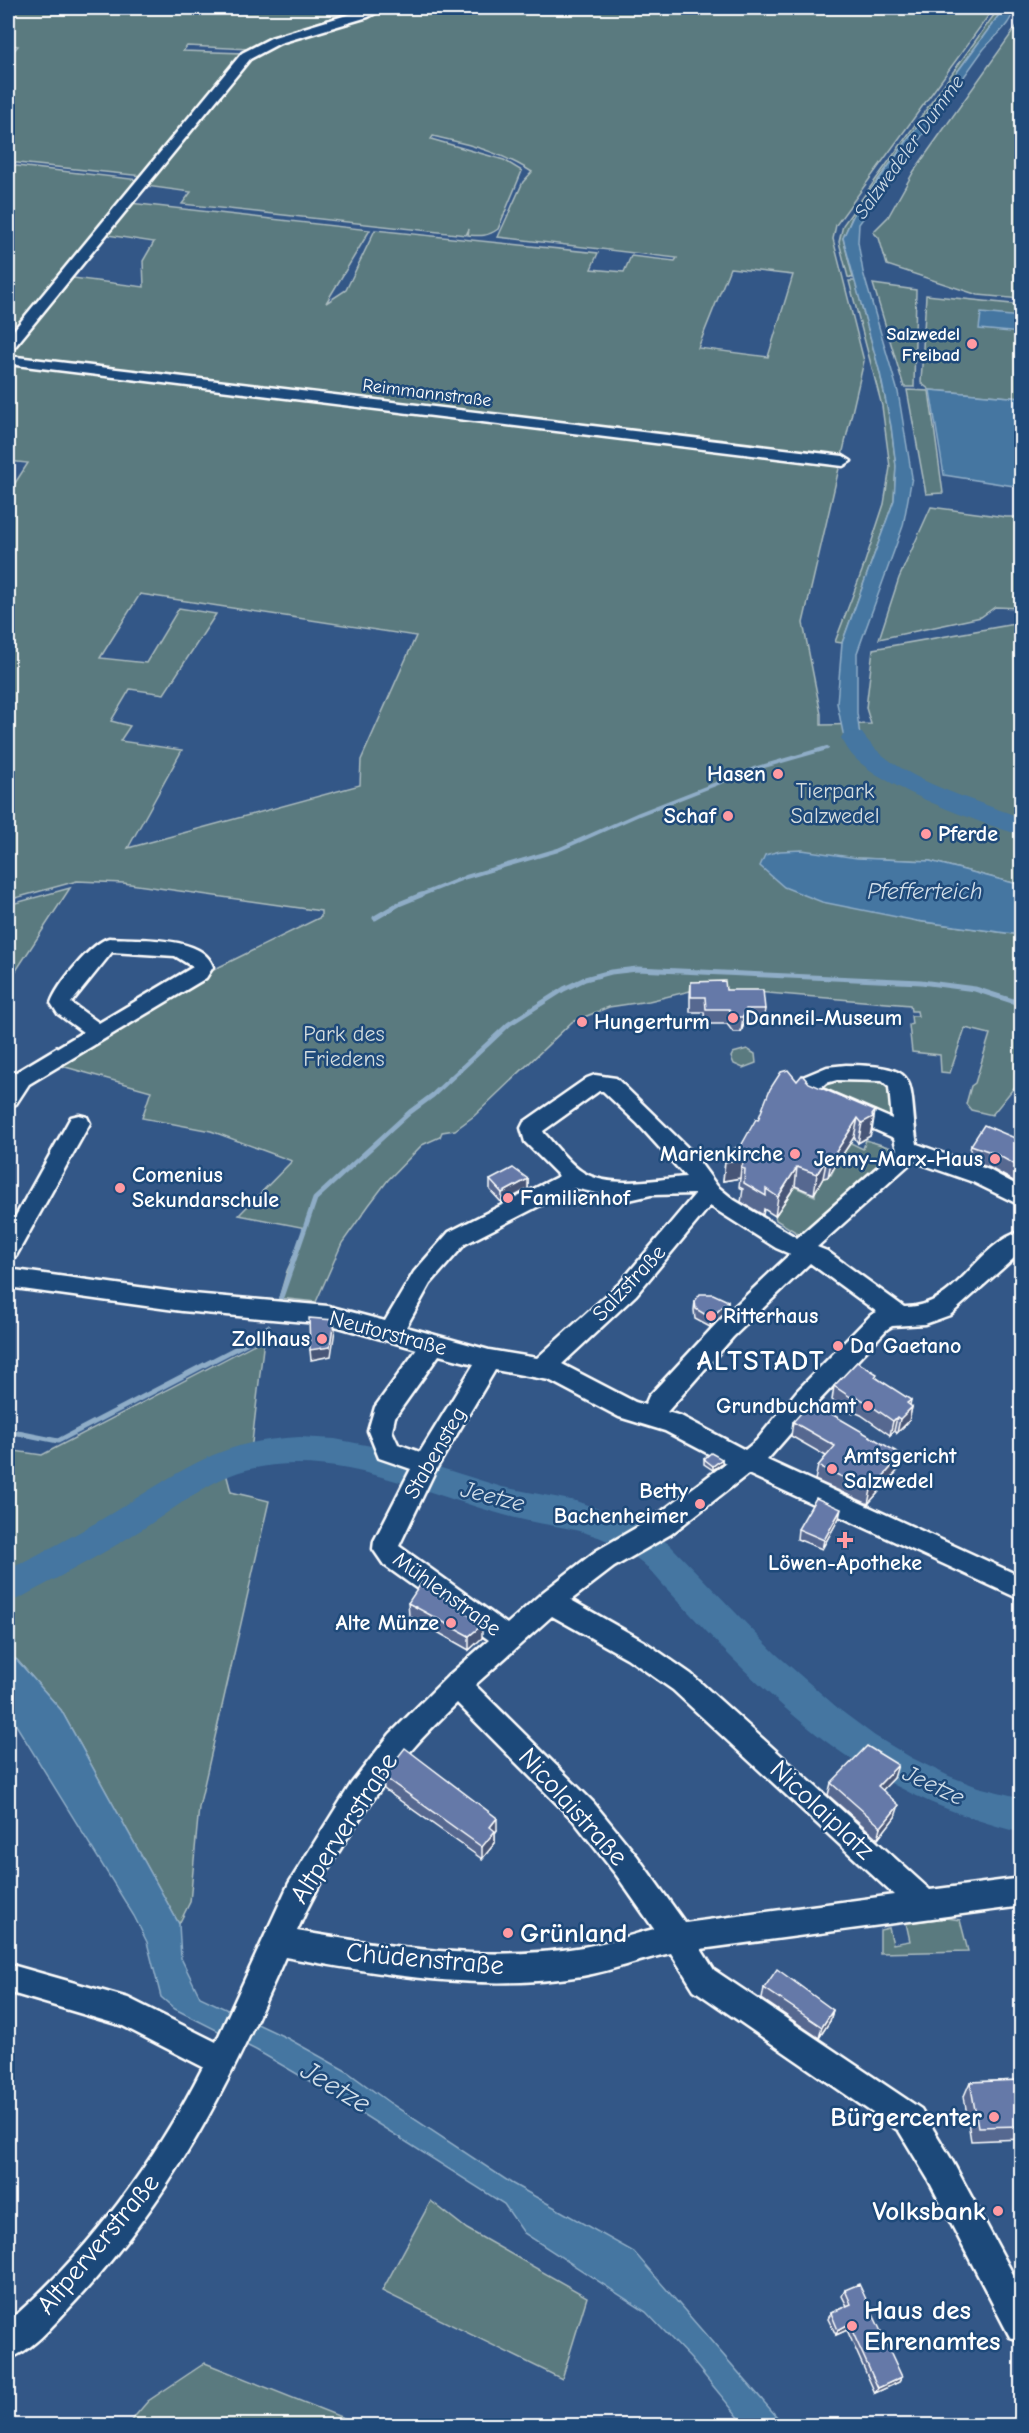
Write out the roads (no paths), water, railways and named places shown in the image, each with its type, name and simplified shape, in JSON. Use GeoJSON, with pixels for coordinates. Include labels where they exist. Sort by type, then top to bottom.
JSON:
{"type":"FeatureCollection","features":[{"type":"Feature","properties":{"kind":"street"},"geometry":{"type":"LineString","coordinates":[[8,346],[237,65],[251,52],[379,8]]}},
{"type":"Feature","properties":{"kind":"street","name":"Reimmannstraße"},"geometry":{"type":"LineString","coordinates":[[8,360],[843,461]]}},
{"type":"Feature","properties":{"kind":"street"},"geometry":{"type":"LineString","coordinates":[[8,1099],[21,1079],[199,973],[203,967],[202,963],[179,949],[116,944],[104,948],[64,995],[61,1003],[65,1009],[97,1032]]}},
{"type":"Feature","properties":{"kind":"street"},"geometry":{"type":"LineString","coordinates":[[706,1189],[651,1187],[629,1192],[603,1189],[574,1178],[533,1136],[532,1128],[595,1083],[608,1083],[646,1118],[684,1158],[706,1189],[726,1206],[776,1237],[805,1250],[898,1315],[914,1317],[930,1314],[947,1305],[995,1259],[1022,1239]]}},
{"type":"Feature","properties":{"kind":"street"},"geometry":{"type":"LineString","coordinates":[[8,1250],[79,1122]]}},
{"type":"Feature","properties":{"kind":"street"},"geometry":{"type":"LineString","coordinates":[[653,1416],[658,1403],[725,1330],[805,1250],[907,1142],[981,1176],[1022,1198]]}},
{"type":"Feature","properties":{"kind":"street"},"geometry":{"type":"LineString","coordinates":[[392,1331],[415,1288],[444,1251],[466,1232],[574,1178]]}},
{"type":"Feature","properties":{"kind":"street","name":"Salzstraße"},"geometry":{"type":"LineString","coordinates":[[542,1368],[628,1289],[706,1189]]}},
{"type":"Feature","properties":{"kind":"street","name":"Neutorstraße"},"geometry":{"type":"LineString","coordinates":[[8,1278],[150,1298],[343,1318],[489,1359],[542,1368],[569,1377],[628,1410],[672,1423],[746,1462],[1022,1589]]}},
{"type":"Feature","properties":{"kind":"street","name":"Altperverstraße"},"geometry":{"type":"LineString","coordinates":[[8,2343],[37,2318],[72,2282],[128,2216],[164,2164],[200,2105],[247,2011],[299,1893],[361,1793],[406,1736],[458,1685],[552,1600],[605,1559],[662,1526],[765,1448],[806,1398],[863,1337],[886,1317],[898,1315]]}},
{"type":"Feature","properties":{"kind":"street"},"geometry":{"type":"LineString","coordinates":[[422,1472],[388,1450],[380,1431],[384,1413],[434,1344]]}},
{"type":"Feature","properties":{"kind":"street","name":"Stabensteg"},"geometry":{"type":"LineString","coordinates":[[386,1549],[387,1540],[422,1472],[489,1359]]}},
{"type":"Feature","properties":{"kind":"street","name":"Mühlenstraße"},"geometry":{"type":"LineString","coordinates":[[386,1549],[393,1557],[508,1639]]}},
{"type":"Feature","properties":{"kind":"street","name":"Nicolaiplatz"},"geometry":{"type":"LineString","coordinates":[[552,1600],[561,1608],[636,1650],[682,1682],[721,1715],[924,1904]]}},
{"type":"Feature","properties":{"kind":"street","name":"Nicolaistraße"},"geometry":{"type":"LineString","coordinates":[[458,1685],[583,1811],[627,1866],[678,1938],[704,1980],[910,2120],[939,2168],[1022,2325]]}},
{"type":"Feature","properties":{"kind":"street"},"geometry":{"type":"LineString","coordinates":[[678,1938],[1022,1892]]}},
{"type":"Feature","properties":{"kind":"street","name":"Chüdenstraße"},"geometry":{"type":"LineString","coordinates":[[278,1942],[430,1966],[472,1968],[581,1962],[648,1943],[678,1938]]}},
{"type":"Feature","properties":{"kind":"street"},"geometry":{"type":"LineString","coordinates":[[8,1978],[128,2013],[227,2051]]}},
{"type":"Feature","properties":{"kind":"water","name":"Salzwedeler Dumme"},"geometry":{"type":"Polygon","coordinates":[[[1004,8],[1014,8],[1010,20],[983,50],[859,224],[858,242],[863,272],[898,392],[912,477],[903,526],[857,653],[857,713],[860,736],[882,758],[879,768],[849,746],[843,733],[837,703],[842,643],[894,500],[896,466],[891,426],[880,373],[843,238],[855,212],[1004,8]]]}},
{"type":"Feature","properties":{"kind":"water"},"geometry":{"type":"Polygon","coordinates":[[[981,313],[1021,317],[1021,333],[979,329],[981,313]]]}},
{"type":"Feature","properties":{"kind":"water"},"geometry":{"type":"Polygon","coordinates":[[[930,390],[1021,398],[1021,487],[944,475],[930,390]]]}},
{"type":"Feature","properties":{"kind":"water","name":"Pfefferteich"},"geometry":{"type":"Polygon","coordinates":[[[802,850],[857,858],[930,861],[1021,885],[1021,935],[917,921],[822,902],[784,887],[760,866],[765,855],[780,851],[802,850]]]}},
{"type":"Feature","properties":{"kind":"water"},"geometry":{"type":"Polygon","coordinates":[[[8,1654],[17,1660],[61,1710],[179,1924],[181,1958],[200,1997],[287,2038],[346,2071],[511,2183],[634,2252],[784,2425],[745,2425],[691,2359],[646,2312],[524,2233],[504,2204],[323,2089],[256,2050],[175,2009],[161,1997],[147,1942],[134,1916],[8,1712],[8,1654]]]}},
{"type":"Feature","properties":{"kind":"waterway","name":"Salzwedeler Dumme"},"geometry":{"type":"LineString","coordinates":[[853,738],[862,751],[879,765],[902,778],[956,802],[1022,827]]}},
{"type":"Feature","properties":{"kind":"waterway"},"geometry":{"type":"LineString","coordinates":[[418,896],[466,877],[558,850],[639,814],[754,769],[827,748]]}},
{"type":"Feature","properties":{"kind":"waterway"},"geometry":{"type":"LineString","coordinates":[[375,918],[421,895]]}},
{"type":"Feature","properties":{"kind":"waterway"},"geometry":{"type":"LineString","coordinates":[[280,1300],[315,1199],[410,1112],[433,1095],[509,1024],[564,989],[585,979],[611,972],[637,969],[921,982],[975,989],[1022,1004]]}},
{"type":"Feature","properties":{"kind":"waterway"},"geometry":{"type":"LineString","coordinates":[[8,1431],[58,1441],[258,1337],[268,1327]]}},
{"type":"Feature","properties":{"kind":"waterway","name":"Jeetze"},"geometry":{"type":"LineString","coordinates":[[8,1587],[125,1523],[214,1468],[246,1457],[282,1451],[318,1451],[352,1455],[510,1503],[576,1515],[609,1526],[631,1537],[657,1554],[731,1633],[794,1694],[862,1747],[899,1770],[937,1789],[978,1805],[1022,1816]]}},
{"type":"Feature","properties":{"kind":"place","name":"Salzwedel Freibad"},"geometry":{"type":"Point","coordinates":[972,344]}},
{"type":"Feature","properties":{"kind":"place","name":"Hasen"},"geometry":{"type":"Point","coordinates":[778,774]}},
{"type":"Feature","properties":{"kind":"place","name":"Schaf"},"geometry":{"type":"Point","coordinates":[728,816]}},
{"type":"Feature","properties":{"kind":"place","name":"Pferde"},"geometry":{"type":"Point","coordinates":[926,834]}},
{"type":"Feature","properties":{"kind":"place","name":"Danneil-Museum"},"geometry":{"type":"Point","coordinates":[733,1018]}},
{"type":"Feature","properties":{"kind":"place","name":"Hungerturm"},"geometry":{"type":"Point","coordinates":[582,1022]}},
{"type":"Feature","properties":{"kind":"place","name":"Marienkirche"},"geometry":{"type":"Point","coordinates":[795,1154]}},
{"type":"Feature","properties":{"kind":"place","name":"Jenny-Marx-Haus"},"geometry":{"type":"Point","coordinates":[995,1159]}},
{"type":"Feature","properties":{"kind":"place","name":"Comenius Sekundarschule"},"geometry":{"type":"Point","coordinates":[120,1188]}},
{"type":"Feature","properties":{"kind":"place","name":"Familienhof"},"geometry":{"type":"Point","coordinates":[508,1198]}},
{"type":"Feature","properties":{"kind":"place","name":"Ritterhaus"},"geometry":{"type":"Point","coordinates":[711,1316]}},
{"type":"Feature","properties":{"kind":"place","name":"Zollhaus"},"geometry":{"type":"Point","coordinates":[322,1339]}},
{"type":"Feature","properties":{"kind":"place","name":"Da Gaetano"},"geometry":{"type":"Point","coordinates":[838,1346]}},
{"type":"Feature","properties":{"kind":"place","name":"Grundbuchamt"},"geometry":{"type":"Point","coordinates":[868,1406]}},
{"type":"Feature","properties":{"kind":"place","name":"Amtsgericht Salzwedel"},"geometry":{"type":"Point","coordinates":[832,1469]}},
{"type":"Feature","properties":{"kind":"place","name":"Betty Bachenheimer"},"geometry":{"type":"Point","coordinates":[700,1504]}},
{"type":"Feature","properties":{"kind":"place","name":"Löwen-Apotheke"},"geometry":{"type":"Point","coordinates":[845,1540]}},
{"type":"Feature","properties":{"kind":"place","name":"Alte Münze"},"geometry":{"type":"Point","coordinates":[451,1623]}},
{"type":"Feature","properties":{"kind":"place","name":"Grünland"},"geometry":{"type":"Point","coordinates":[508,1933]}},
{"type":"Feature","properties":{"kind":"place","name":"Bürgercenter"},"geometry":{"type":"Point","coordinates":[994,2117]}},
{"type":"Feature","properties":{"kind":"place","name":"Volksbank"},"geometry":{"type":"Point","coordinates":[998,2211]}},
{"type":"Feature","properties":{"kind":"place","name":"Haus des Ehrenamtes"},"geometry":{"type":"Point","coordinates":[852,2326]}},
{"type":"Feature","properties":{"kind":"district","name":"ALTSTADT"},"geometry":{"type":"Point","coordinates":[761,1361]}},
{"type":"Feature","properties":{"kind":"park label","name":"Tierpark Salzwedel"},"geometry":{"type":"Point","coordinates":[835,804]}},
{"type":"Feature","properties":{"kind":"park label","name":"Park des Friedens"},"geometry":{"type":"Point","coordinates":[344,1046]}}]}
